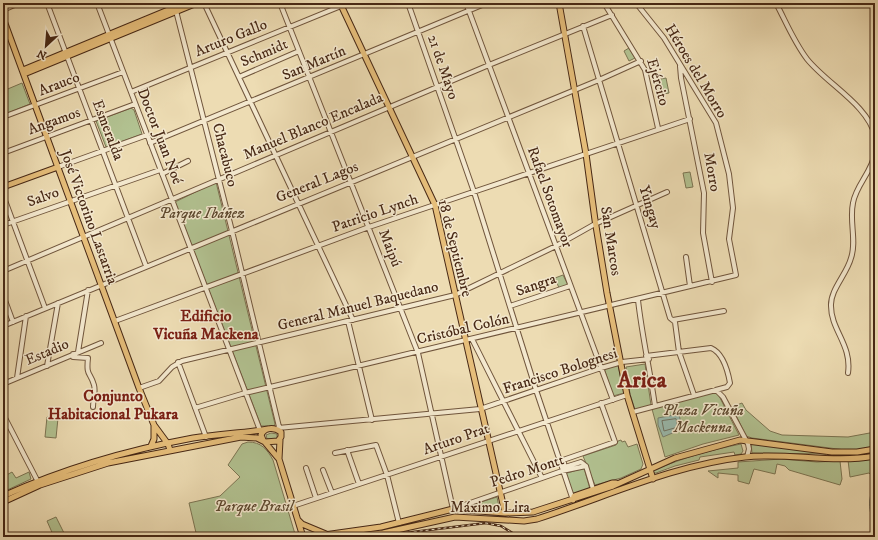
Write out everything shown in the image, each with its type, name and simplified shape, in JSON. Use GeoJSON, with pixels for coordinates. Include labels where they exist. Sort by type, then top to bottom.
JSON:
{"type":"FeatureCollection","features":[{"type":"Feature","properties":{"kind":"main road"},"geometry":{"type":"LineString","coordinates":[[23,72],[110,37],[185,3]]}},
{"type":"Feature","properties":{"kind":"main road"},"geometry":{"type":"LineString","coordinates":[[175,7],[197,3]]}},
{"type":"Feature","properties":{"kind":"main road","name":"San Marcos"},"geometry":{"type":"LineString","coordinates":[[559,3],[586,154],[595,224],[627,395],[653,479]]}},
{"type":"Feature","properties":{"kind":"main road","name":"18 de Septiembre"},"geometry":{"type":"LineString","coordinates":[[341,4],[435,205],[480,409],[505,513]]}},
{"type":"Feature","properties":{"kind":"main road","name":"José Victorino Lastarria"},"geometry":{"type":"LineString","coordinates":[[3,18],[139,388],[154,425],[169,447]]}},
{"type":"Feature","properties":{"kind":"main road"},"geometry":{"type":"LineString","coordinates":[[50,170],[54,165],[54,158]]}},
{"type":"Feature","properties":{"kind":"main road"},"geometry":{"type":"LineString","coordinates":[[3,187],[58,167]]}},
{"type":"Feature","properties":{"kind":"main road","name":"José Victorino Lastarria"},"geometry":{"type":"LineString","coordinates":[[151,446],[154,439],[154,425]]}},
{"type":"Feature","properties":{"kind":"main road"},"geometry":{"type":"LineString","coordinates":[[3,502],[40,485],[108,463],[206,437],[260,433],[270,429],[279,429],[282,435],[280,440],[279,459],[303,537]]}},
{"type":"Feature","properties":{"kind":"main road"},"geometry":{"type":"LineString","coordinates":[[260,433],[265,442],[279,459]]}},
{"type":"Feature","properties":{"kind":"main road"},"geometry":{"type":"LineString","coordinates":[[3,496],[37,480],[151,446],[169,447],[240,437],[257,438],[265,442],[272,443],[280,440]]}},
{"type":"Feature","properties":{"kind":"main road"},"geometry":{"type":"LineString","coordinates":[[649,468],[697,451],[740,440],[832,452],[857,452],[875,449]]}},
{"type":"Feature","properties":{"kind":"main road"},"geometry":{"type":"LineString","coordinates":[[653,479],[697,465],[747,456],[846,459],[875,456]]}},
{"type":"Feature","properties":{"kind":"main road","name":"Máximo Lira"},"geometry":{"type":"LineString","coordinates":[[310,537],[399,523],[453,509],[505,513],[533,512],[613,486],[616,483],[649,468]]}},
{"type":"Feature","properties":{"kind":"main road","name":"Máximo Lira"},"geometry":{"type":"LineString","coordinates":[[347,537],[382,533],[455,517],[524,521],[537,519],[653,479]]}},
{"type":"Feature","properties":{"kind":"main road","name":"Máximo Lira"},"geometry":{"type":"LineString","coordinates":[[572,500],[574,496],[616,483]]}},
{"type":"Feature","properties":{"kind":"main road"},"geometry":{"type":"LineString","coordinates":[[297,520],[302,524],[327,535]]}},
{"type":"Feature","properties":{"kind":"street"},"geometry":{"type":"LineString","coordinates":[[3,10],[19,3]]}},
{"type":"Feature","properties":{"kind":"street","name":"Esmeralda"},"geometry":{"type":"LineString","coordinates":[[47,3],[146,266]]}},
{"type":"Feature","properties":{"kind":"street"},"geometry":{"type":"LineString","coordinates":[[97,4],[103,3]]}},
{"type":"Feature","properties":{"kind":"street"},"geometry":{"type":"LineString","coordinates":[[204,3],[353,320]]}},
{"type":"Feature","properties":{"kind":"street","name":"Maipú"},"geometry":{"type":"LineString","coordinates":[[280,3],[418,352],[453,509]]}},
{"type":"Feature","properties":{"kind":"street","name":"21 de Mayo"},"geometry":{"type":"LineString","coordinates":[[408,3],[474,192],[546,422],[564,470],[572,500]]}},
{"type":"Feature","properties":{"kind":"street","name":"Rafael Sotomayor"},"geometry":{"type":"LineString","coordinates":[[466,3],[613,400]]}},
{"type":"Feature","properties":{"kind":"street","name":"San Martín"},"geometry":{"type":"LineString","coordinates":[[150,143],[310,78],[486,3]]}},
{"type":"Feature","properties":{"kind":"street","name":"Ejército"},"geometry":{"type":"LineString","coordinates":[[604,3],[641,61],[645,70],[658,128]]}},
{"type":"Feature","properties":{"kind":"street","name":"Héroes del Morro"},"geometry":{"type":"LineString","coordinates":[[636,3],[664,38],[710,112],[720,135],[730,174],[733,200],[729,239],[736,275]]}},
{"type":"Feature","properties":{"kind":"street"},"geometry":{"type":"LineString","coordinates":[[776,3],[791,34],[808,60],[860,110],[869,121],[875,136]]}},
{"type":"Feature","properties":{"kind":"street","name":"Doctor Juan Noé"},"geometry":{"type":"LineString","coordinates":[[97,4],[260,433]]}},
{"type":"Feature","properties":{"kind":"street","name":"Arturo Gallo"},"geometry":{"type":"LineString","coordinates":[[130,92],[290,27],[341,4]]}},
{"type":"Feature","properties":{"kind":"street","name":"Chacabuco"},"geometry":{"type":"LineString","coordinates":[[175,7],[232,231],[279,429]]}},
{"type":"Feature","properties":{"kind":"street","name":"Manuel Blanco Encalada"},"geometry":{"type":"LineString","coordinates":[[3,271],[564,33],[612,15]]}},
{"type":"Feature","properties":{"kind":"street","name":"Yungay"},"geometry":{"type":"LineString","coordinates":[[583,26],[670,318],[675,322],[680,352],[694,395]]}},
{"type":"Feature","properties":{"kind":"street","name":"Schmidt"},"geometry":{"type":"LineString","coordinates":[[238,77],[299,51]]}},
{"type":"Feature","properties":{"kind":"street","name":"General Lagos"},"geometry":{"type":"LineString","coordinates":[[3,326],[454,138],[599,80],[641,61]]}},
{"type":"Feature","properties":{"kind":"street","name":"Morro"},"geometry":{"type":"LineString","coordinates":[[680,66],[681,83],[690,119],[704,193],[703,233],[712,282]]}},
{"type":"Feature","properties":{"kind":"street","name":"Arauco"},"geometry":{"type":"LineString","coordinates":[[3,117],[123,72]]}},
{"type":"Feature","properties":{"kind":"street","name":"Angamos"},"geometry":{"type":"LineString","coordinates":[[3,153],[135,104]]}},
{"type":"Feature","properties":{"kind":"street","name":"Patricio Lynch"},"geometry":{"type":"LineString","coordinates":[[115,321],[369,227],[618,144],[658,128],[690,119]]}},
{"type":"Feature","properties":{"kind":"street"},"geometry":{"type":"LineString","coordinates":[[58,167],[147,135]]}},
{"type":"Feature","properties":{"kind":"street"},"geometry":{"type":"LineString","coordinates":[[848,373],[849,366],[846,348],[832,316],[831,306],[834,294],[849,264],[853,252],[853,204],[874,162],[875,153]]}},
{"type":"Feature","properties":{"kind":"street","name":"Salvo"},"geometry":{"type":"LineString","coordinates":[[3,225],[70,200],[161,172],[188,161]]}},
{"type":"Feature","properties":{"kind":"street","name":"General Manuel Baquedano"},"geometry":{"type":"LineString","coordinates":[[178,362],[455,295],[556,246],[595,224],[667,192]]}},
{"type":"Feature","properties":{"kind":"street"},"geometry":{"type":"LineString","coordinates":[[3,195],[46,308]]}},
{"type":"Feature","properties":{"kind":"street"},"geometry":{"type":"LineString","coordinates":[[686,257],[690,286]]}},
{"type":"Feature","properties":{"kind":"street","name":"Cristóbal Colón"},"geometry":{"type":"LineString","coordinates":[[195,408],[269,387],[581,314],[610,305],[638,300],[736,275]]}},
{"type":"Feature","properties":{"kind":"street","name":"Sangra"},"geometry":{"type":"LineString","coordinates":[[510,306],[570,286]]}},
{"type":"Feature","properties":{"kind":"street"},"geometry":{"type":"LineString","coordinates":[[88,290],[76,353],[73,357],[88,358],[86,372],[94,384],[93,407]]}},
{"type":"Feature","properties":{"kind":"street"},"geometry":{"type":"LineString","coordinates":[[3,295],[13,322]]}},
{"type":"Feature","properties":{"kind":"street"},"geometry":{"type":"LineString","coordinates":[[638,300],[655,406]]}},
{"type":"Feature","properties":{"kind":"street"},"geometry":{"type":"LineString","coordinates":[[47,366],[58,303]]}},
{"type":"Feature","properties":{"kind":"street"},"geometry":{"type":"LineString","coordinates":[[673,320],[724,311]]}},
{"type":"Feature","properties":{"kind":"street"},"geometry":{"type":"LineString","coordinates":[[17,378],[26,316]]}},
{"type":"Feature","properties":{"kind":"street"},"geometry":{"type":"LineString","coordinates":[[348,321],[372,420]]}},
{"type":"Feature","properties":{"kind":"street"},"geometry":{"type":"LineString","coordinates":[[472,340],[542,478]]}},
{"type":"Feature","properties":{"kind":"street","name":"Estadio"},"geometry":{"type":"LineString","coordinates":[[3,384],[102,343]]}},
{"type":"Feature","properties":{"kind":"street","name":"Francisco Bolognesi"},"geometry":{"type":"LineString","coordinates":[[279,429],[480,409],[622,362],[711,348],[716,351],[728,369],[729,385],[716,390]]}},
{"type":"Feature","properties":{"kind":"street"},"geometry":{"type":"LineString","coordinates":[[139,388],[159,381],[178,362],[206,437]]}},
{"type":"Feature","properties":{"kind":"street"},"geometry":{"type":"LineString","coordinates":[[633,412],[716,390],[723,397],[747,441],[749,449],[747,456]]}},
{"type":"Feature","properties":{"kind":"street","name":"Arturo Prat"},"geometry":{"type":"LineString","coordinates":[[293,506],[627,395]]}},
{"type":"Feature","properties":{"kind":"street"},"geometry":{"type":"LineString","coordinates":[[564,470],[563,460],[568,457],[615,442],[601,404]]}},
{"type":"Feature","properties":{"kind":"street"},"geometry":{"type":"LineString","coordinates":[[3,414],[37,480]]}},
{"type":"Feature","properties":{"kind":"street"},"geometry":{"type":"LineString","coordinates":[[335,453],[376,445],[387,475],[399,523]]}},
{"type":"Feature","properties":{"kind":"street"},"geometry":{"type":"LineString","coordinates":[[348,450],[359,484]]}},
{"type":"Feature","properties":{"kind":"street","name":"Pedro Montt"},"geometry":{"type":"LineString","coordinates":[[453,509],[564,470],[586,466],[593,489]]}},
{"type":"Feature","properties":{"kind":"street"},"geometry":{"type":"LineString","coordinates":[[306,468],[316,498]]}},
{"type":"Feature","properties":{"kind":"street"},"geometry":{"type":"LineString","coordinates":[[323,470],[332,493]]}},
{"type":"Feature","properties":{"kind":"green space"},"geometry":{"type":"Polygon","coordinates":[[[629,48],[635,58],[629,61],[624,51],[629,48]]]}},
{"type":"Feature","properties":{"kind":"green space"},"geometry":{"type":"Polygon","coordinates":[[[666,78],[669,93],[659,95],[656,80],[666,78]]]}},
{"type":"Feature","properties":{"kind":"green space"},"geometry":{"type":"Polygon","coordinates":[[[22,83],[30,104],[3,115],[3,91],[22,83]]]}},
{"type":"Feature","properties":{"kind":"green space"},"geometry":{"type":"Polygon","coordinates":[[[131,108],[134,110],[142,134],[106,147],[96,121],[131,108]]]}},
{"type":"Feature","properties":{"kind":"green space"},"geometry":{"type":"Polygon","coordinates":[[[690,172],[693,187],[686,188],[683,173],[690,172]]]}},
{"type":"Feature","properties":{"kind":"green space","name":"Parque Ibáñez"},"geometry":{"type":"Polygon","coordinates":[[[216,182],[275,424],[274,426],[261,426],[175,202],[216,182]]]}},
{"type":"Feature","properties":{"kind":"green space"},"geometry":{"type":"Polygon","coordinates":[[[563,275],[568,285],[559,288],[555,278],[563,275]]]}},
{"type":"Feature","properties":{"kind":"green space"},"geometry":{"type":"Polygon","coordinates":[[[645,364],[651,405],[635,410],[630,394],[626,367],[645,364]]]}},
{"type":"Feature","properties":{"kind":"green space"},"geometry":{"type":"Polygon","coordinates":[[[618,365],[624,393],[613,396],[604,368],[618,365]]]}},
{"type":"Feature","properties":{"kind":"green space","name":"Plaza Vicuña Mackenna"},"geometry":{"type":"Polygon","coordinates":[[[714,391],[718,394],[739,435],[703,444],[665,457],[652,409],[714,391]]]}},
{"type":"Feature","properties":{"kind":"green space"},"geometry":{"type":"Polygon","coordinates":[[[742,403],[746,410],[770,431],[782,435],[848,437],[875,432],[875,446],[853,451],[752,438],[746,436],[732,407],[742,403]]]}},
{"type":"Feature","properties":{"kind":"green space"},"geometry":{"type":"Polygon","coordinates":[[[47,417],[58,418],[56,438],[45,437],[47,417]]]}},
{"type":"Feature","properties":{"kind":"green space"},"geometry":{"type":"Polygon","coordinates":[[[271,433],[277,434],[277,439],[267,439],[266,435],[271,433]]]}},
{"type":"Feature","properties":{"kind":"green space"},"geometry":{"type":"Polygon","coordinates":[[[621,440],[622,442],[625,441],[628,447],[637,444],[643,464],[641,469],[621,478],[595,485],[583,456],[616,445],[618,441],[621,440]]]}},
{"type":"Feature","properties":{"kind":"green space","name":"Parque Brasil"},"geometry":{"type":"Polygon","coordinates":[[[248,442],[257,443],[263,447],[273,460],[295,534],[262,537],[197,537],[189,503],[220,496],[240,477],[228,465],[242,444],[248,442]]]}},
{"type":"Feature","properties":{"kind":"green space"},"geometry":{"type":"Polygon","coordinates":[[[751,443],[826,454],[752,453],[751,443]]]}},
{"type":"Feature","properties":{"kind":"green space"},"geometry":{"type":"Polygon","coordinates":[[[741,444],[743,451],[741,454],[735,455],[734,452],[700,457],[699,460],[653,473],[654,470],[686,458],[741,444]]]}},
{"type":"Feature","properties":{"kind":"green space"},"geometry":{"type":"Polygon","coordinates":[[[875,458],[875,478],[869,473],[850,477],[848,460],[875,458]]]}},
{"type":"Feature","properties":{"kind":"green space"},"geometry":{"type":"Polygon","coordinates":[[[781,459],[817,462],[840,461],[842,479],[840,485],[789,470],[785,466],[777,464],[775,474],[754,469],[749,484],[738,481],[738,475],[718,473],[718,478],[708,471],[738,468],[738,462],[781,459]]]}},
{"type":"Feature","properties":{"kind":"green space"},"geometry":{"type":"Polygon","coordinates":[[[584,468],[590,489],[572,495],[564,474],[584,468]]]}},
{"type":"Feature","properties":{"kind":"green space"},"geometry":{"type":"Polygon","coordinates":[[[12,472],[16,478],[29,472],[31,479],[3,492],[3,477],[12,472]]]}},
{"type":"Feature","properties":{"kind":"green space"},"geometry":{"type":"Polygon","coordinates":[[[497,497],[499,507],[468,506],[497,497]]]}},
{"type":"Feature","properties":{"kind":"green space"},"geometry":{"type":"Polygon","coordinates":[[[56,517],[66,537],[54,537],[47,521],[56,517]]]}},
{"type":"Feature","properties":{"kind":"water"},"geometry":{"type":"Polygon","coordinates":[[[679,414],[682,429],[663,437],[658,425],[658,418],[679,414]]]}},
{"type":"Feature","properties":{"kind":"water"},"geometry":{"type":"Polygon","coordinates":[[[875,487],[875,527],[870,512],[870,496],[875,487]]]}},
{"type":"Feature","properties":{"kind":"railway"},"geometry":{"type":"LineString","coordinates":[[372,537],[486,523],[501,526],[519,537]]}},
{"type":"Feature","properties":{"kind":"district","name":"Edificio Vicuña Mackena"},"geometry":{"type":"Point","coordinates":[206,325]}},
{"type":"Feature","properties":{"kind":"district","name":"Arica"},"geometry":{"type":"Point","coordinates":[642,380]}},
{"type":"Feature","properties":{"kind":"district","name":"Conjunto Habitacional Pukara"},"geometry":{"type":"Point","coordinates":[113,405]}}]}
